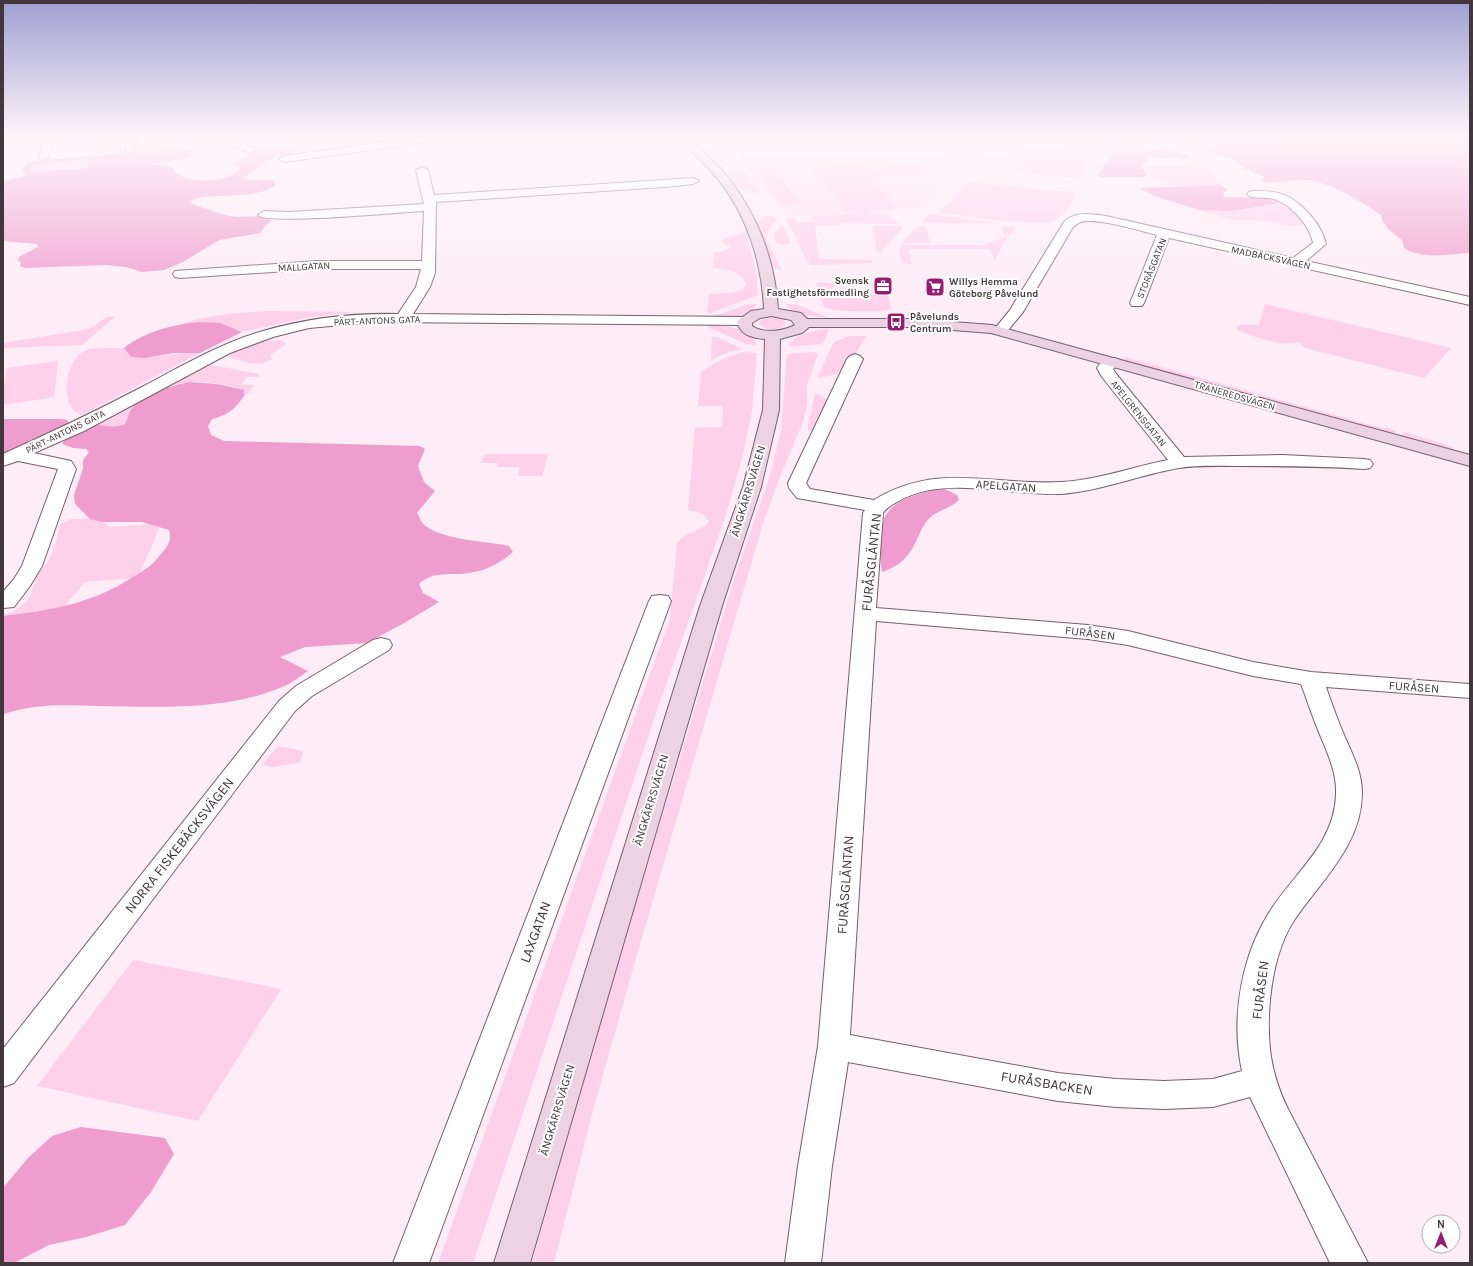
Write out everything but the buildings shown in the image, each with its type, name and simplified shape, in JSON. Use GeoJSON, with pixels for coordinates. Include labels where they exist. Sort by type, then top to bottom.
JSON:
{"type":"FeatureCollection","features":[{"type":"Feature","properties":{"kind":"street"},"geometry":{"type":"LineString","coordinates":[[403,318],[423,287],[428,273],[430,203],[428,197]]}},
{"type":"Feature","properties":{"kind":"street"},"geometry":{"type":"LineString","coordinates":[[264,215],[289,216],[503,197]]}},
{"type":"Feature","properties":{"kind":"street"},"geometry":{"type":"LineString","coordinates":[[734,197],[747,218],[759,244],[765,264],[770,293],[771,312]]}},
{"type":"Feature","properties":{"kind":"street"},"geometry":{"type":"LineString","coordinates":[[1277,197],[1291,203],[1318,235],[1320,244],[1296,262]]}},
{"type":"Feature","properties":{"kind":"street","name":"MADBÄCKSVÄGEN"},"geometry":{"type":"LineString","coordinates":[[1000,331],[1016,312],[1072,220],[1079,218],[1097,219],[1470,301]]}},
{"type":"Feature","properties":{"kind":"street","name":"STORÅSGATAN"},"geometry":{"type":"LineString","coordinates":[[1137,303],[1164,234]]}},
{"type":"Feature","properties":{"kind":"street","name":"MALLGATAN"},"geometry":{"type":"LineString","coordinates":[[180,274],[318,265],[429,265]]}},
{"type":"Feature","properties":{"kind":"street"},"geometry":{"type":"LineString","coordinates":[[771,312],[789,314],[801,319],[803,323],[802,327],[798,330],[772,335],[750,331],[746,328],[744,321],[751,316],[771,312]]}},
{"type":"Feature","properties":{"kind":"street","name":"PÄRT-ANTONS GATA"},"geometry":{"type":"LineString","coordinates":[[9,458],[78,426],[206,358],[246,341],[287,329],[330,321],[403,318],[744,321]]}},
{"type":"Feature","properties":{"kind":"street","name":"TRANEREDSVÄGEN"},"geometry":{"type":"LineString","coordinates":[[803,323],[927,323],[970,326],[1000,331],[1470,461]]}},
{"type":"Feature","properties":{"kind":"street","name":"ÄNGKÄRRSVÄGEN"},"geometry":{"type":"LineString","coordinates":[[512,1263],[589,1004],[704,628],[758,465],[771,410],[772,335]]}},
{"type":"Feature","properties":{"kind":"street"},"geometry":{"type":"LineString","coordinates":[[855,359],[797,483],[798,488],[804,494],[810,496],[877,506]]}},
{"type":"Feature","properties":{"kind":"street","name":"APELGRENSGATAN"},"geometry":{"type":"LineString","coordinates":[[1112,362],[1105,368],[1110,377],[1180,463]]}},
{"type":"Feature","properties":{"kind":"street","name":"PÄRT-ANTONS GATA"},"geometry":{"type":"LineString","coordinates":[[6,602],[19,587],[32,566],[67,469],[65,465],[57,463],[9,458]]}},
{"type":"Feature","properties":{"kind":"street","name":"APELGATAN"},"geometry":{"type":"LineString","coordinates":[[877,506],[898,492],[928,484],[963,483],[1018,488],[1060,488],[1082,486],[1180,463],[1278,460],[1364,464]]}},
{"type":"Feature","properties":{"kind":"street","name":"FURÅSGLÄNTAN"},"geometry":{"type":"LineString","coordinates":[[803,1263],[815,1166],[834,1046],[873,513],[877,506]]}},
{"type":"Feature","properties":{"kind":"street","name":"LAXGATAN"},"geometry":{"type":"LineString","coordinates":[[411,1263],[660,601]]}},
{"type":"Feature","properties":{"kind":"street","name":"FURÅSEN"},"geometry":{"type":"LineString","coordinates":[[866,614],[1108,635],[1154,644],[1253,669],[1311,679],[1470,691]]}},
{"type":"Feature","properties":{"kind":"street","name":"NORRA FISKEBÄCKSVÄGEN"},"geometry":{"type":"LineString","coordinates":[[3,1073],[287,706],[304,691],[381,646]]}},
{"type":"Feature","properties":{"kind":"street","name":"FURÅSEN"},"geometry":{"type":"LineString","coordinates":[[1311,679],[1348,779],[1348,810],[1343,832],[1331,853],[1297,896],[1274,929],[1262,959],[1257,995],[1255,1056],[1260,1080],[1274,1115],[1350,1263]]}},
{"type":"Feature","properties":{"kind":"street","name":"FURÅSBACKEN"},"geometry":{"type":"LineString","coordinates":[[834,1046],[1058,1087],[1116,1093],[1164,1095],[1213,1093],[1260,1080]]}},
{"type":"Feature","properties":{"kind":"shaded area"},"geometry":{"type":"Polygon","coordinates":[[[3,197],[201,197],[191,200],[192,204],[236,217],[266,217],[272,221],[266,225],[260,233],[219,240],[183,262],[164,270],[142,272],[126,267],[105,265],[25,268],[20,266],[21,262],[18,261],[19,257],[38,247],[37,244],[3,241],[3,197]]]}},
{"type":"Feature","properties":{"kind":"shaded area"},"geometry":{"type":"Polygon","coordinates":[[[772,197],[932,197],[922,208],[789,217],[772,197]]]}},
{"type":"Feature","properties":{"kind":"shaded area"},"geometry":{"type":"Polygon","coordinates":[[[774,197],[795,197],[800,203],[779,204],[774,197]]]}},
{"type":"Feature","properties":{"kind":"shaded area"},"geometry":{"type":"Polygon","coordinates":[[[835,197],[889,197],[899,208],[867,211],[890,216],[899,224],[840,223],[837,225],[815,226],[819,259],[872,260],[872,263],[810,265],[806,260],[795,234],[785,219],[794,218],[797,222],[815,222],[811,217],[860,212],[847,212],[835,197]]]}},
{"type":"Feature","properties":{"kind":"shaded area"},"geometry":{"type":"Polygon","coordinates":[[[954,197],[1075,197],[1062,215],[1050,223],[1014,222],[939,213],[954,197]]]}},
{"type":"Feature","properties":{"kind":"shaded area"},"geometry":{"type":"Polygon","coordinates":[[[1157,197],[1268,198],[1279,203],[1231,211],[1199,210],[1157,197]]]}},
{"type":"Feature","properties":{"kind":"shaded area"},"geometry":{"type":"Polygon","coordinates":[[[1352,197],[1470,197],[1470,253],[1428,255],[1411,252],[1404,248],[1402,240],[1386,226],[1381,215],[1352,197]]]}},
{"type":"Feature","properties":{"kind":"shaded area"},"geometry":{"type":"Polygon","coordinates":[[[1279,203],[1291,210],[1304,224],[1292,226],[1256,220],[1231,220],[1199,210],[1231,211],[1279,203]]]}},
{"type":"Feature","properties":{"kind":"shaded area"},"geometry":{"type":"Polygon","coordinates":[[[928,214],[997,223],[921,223],[928,214]]]}},
{"type":"Feature","properties":{"kind":"shaded area"},"geometry":{"type":"Polygon","coordinates":[[[764,216],[772,216],[778,219],[770,228],[766,239],[782,271],[772,267],[757,224],[758,221],[764,216]]]}},
{"type":"Feature","properties":{"kind":"shaded area"},"geometry":{"type":"Polygon","coordinates":[[[782,224],[791,243],[781,245],[776,243],[774,235],[782,224]]]}},
{"type":"Feature","properties":{"kind":"shaded area"},"geometry":{"type":"Polygon","coordinates":[[[872,226],[904,226],[881,252],[877,252],[872,226]]]}},
{"type":"Feature","properties":{"kind":"shaded area"},"geometry":{"type":"Polygon","coordinates":[[[918,226],[926,226],[931,243],[902,243],[918,226]]]}},
{"type":"Feature","properties":{"kind":"shaded area"},"geometry":{"type":"Polygon","coordinates":[[[1016,226],[1003,244],[995,260],[989,249],[908,249],[912,264],[902,263],[899,250],[903,245],[982,245],[1005,237],[1001,227],[1016,226]]]}},
{"type":"Feature","properties":{"kind":"shaded area"},"geometry":{"type":"Polygon","coordinates":[[[746,231],[756,271],[758,295],[710,313],[707,312],[709,294],[732,293],[743,289],[746,284],[744,279],[737,273],[713,268],[714,253],[724,251],[731,247],[720,241],[746,231]]]}},
{"type":"Feature","properties":{"kind":"shaded area"},"geometry":{"type":"Polygon","coordinates":[[[1304,267],[1466,304],[1466,305],[1302,268],[1304,267]]]}},
{"type":"Feature","properties":{"kind":"shaded area"},"geometry":{"type":"Polygon","coordinates":[[[816,283],[832,283],[833,291],[859,290],[860,295],[888,295],[891,309],[878,311],[857,311],[829,309],[824,307],[816,283]]]}},
{"type":"Feature","properties":{"kind":"shaded area"},"geometry":{"type":"Polygon","coordinates":[[[749,304],[757,304],[749,313],[730,318],[711,317],[749,304]]]}},
{"type":"Feature","properties":{"kind":"shaded area"},"geometry":{"type":"Polygon","coordinates":[[[786,304],[798,305],[829,318],[800,314],[786,304]]]}},
{"type":"Feature","properties":{"kind":"shaded area"},"geometry":{"type":"Polygon","coordinates":[[[1265,304],[1451,348],[1424,378],[1305,348],[1299,342],[1276,342],[1250,335],[1237,329],[1239,325],[1259,325],[1265,304]]]}},
{"type":"Feature","properties":{"kind":"shaded area"},"geometry":{"type":"Polygon","coordinates":[[[267,311],[355,312],[305,318],[242,332],[240,330],[199,322],[185,323],[215,316],[267,311]]]}},
{"type":"Feature","properties":{"kind":"shaded area"},"geometry":{"type":"Polygon","coordinates":[[[107,317],[115,317],[82,345],[3,348],[3,343],[89,329],[107,317]]]}},
{"type":"Feature","properties":{"kind":"shaded area"},"geometry":{"type":"Polygon","coordinates":[[[762,319],[783,319],[787,324],[781,328],[769,329],[759,324],[762,319]]]}},
{"type":"Feature","properties":{"kind":"shaded area"},"geometry":{"type":"Polygon","coordinates":[[[199,322],[220,323],[242,332],[200,353],[173,353],[144,358],[131,357],[124,348],[150,333],[170,327],[199,322]]]}},
{"type":"Feature","properties":{"kind":"shaded area"},"geometry":{"type":"Polygon","coordinates":[[[711,325],[731,327],[744,332],[754,340],[757,345],[746,344],[708,327],[711,325]]]}},
{"type":"Feature","properties":{"kind":"shaded area"},"geometry":{"type":"Polygon","coordinates":[[[829,329],[824,342],[821,344],[788,347],[791,342],[800,336],[811,332],[829,329]]]}},
{"type":"Feature","properties":{"kind":"shaded area"},"geometry":{"type":"Polygon","coordinates":[[[849,336],[867,336],[854,356],[849,356],[847,363],[841,371],[834,375],[817,378],[834,342],[849,336]]]}},
{"type":"Feature","properties":{"kind":"shaded area"},"geometry":{"type":"Polygon","coordinates":[[[712,337],[717,337],[742,349],[729,352],[711,360],[712,337]]]}},
{"type":"Feature","properties":{"kind":"shaded area"},"geometry":{"type":"Polygon","coordinates":[[[263,340],[281,341],[286,343],[270,355],[272,359],[268,362],[257,364],[240,361],[230,357],[232,351],[263,340]]]}},
{"type":"Feature","properties":{"kind":"shaded area"},"geometry":{"type":"Polygon","coordinates":[[[96,348],[124,348],[131,357],[200,353],[82,415],[74,411],[69,404],[67,383],[73,362],[79,354],[96,348]]]}},
{"type":"Feature","properties":{"kind":"shaded area"},"geometry":{"type":"Polygon","coordinates":[[[743,352],[757,353],[752,411],[743,454],[726,515],[655,716],[473,1263],[438,1263],[670,619],[677,543],[685,536],[702,528],[709,522],[703,515],[688,510],[695,428],[722,427],[723,406],[698,406],[701,372],[723,359],[743,352]]]}},
{"type":"Feature","properties":{"kind":"shaded area"},"geometry":{"type":"Polygon","coordinates":[[[813,352],[818,354],[807,385],[807,405],[802,424],[763,523],[593,1110],[554,1263],[532,1263],[574,1110],[648,863],[737,570],[769,479],[781,431],[787,354],[813,352]]]}},
{"type":"Feature","properties":{"kind":"shaded area"},"geometry":{"type":"Polygon","coordinates":[[[1125,357],[1385,429],[1386,427],[1396,431],[1393,434],[1121,360],[1125,357]]]}},
{"type":"Feature","properties":{"kind":"shaded area"},"geometry":{"type":"Polygon","coordinates":[[[58,361],[54,397],[3,405],[3,391],[7,368],[58,361]]]}},
{"type":"Feature","properties":{"kind":"shaded area"},"geometry":{"type":"Polygon","coordinates":[[[211,365],[259,374],[259,377],[247,377],[241,384],[254,385],[249,393],[244,396],[243,390],[223,385],[202,382],[180,383],[161,391],[120,426],[111,428],[91,425],[193,372],[211,365]]]}},
{"type":"Feature","properties":{"kind":"shaded area"},"geometry":{"type":"Polygon","coordinates":[[[189,382],[217,384],[244,390],[244,396],[234,408],[222,416],[212,419],[208,426],[211,435],[224,441],[420,446],[425,449],[418,466],[424,482],[435,491],[417,513],[423,524],[431,529],[452,537],[509,546],[513,552],[498,563],[482,570],[462,574],[437,575],[425,580],[419,584],[423,593],[439,602],[367,643],[305,647],[280,657],[308,671],[285,686],[261,695],[215,704],[192,706],[39,706],[15,710],[3,714],[3,616],[54,608],[87,600],[102,594],[148,567],[155,561],[170,540],[169,530],[142,522],[102,522],[90,519],[75,504],[74,495],[83,469],[83,460],[89,452],[86,449],[73,448],[62,444],[71,435],[87,426],[120,426],[125,424],[133,407],[144,398],[167,388],[189,382]]]}},
{"type":"Feature","properties":{"kind":"shaded area"},"geometry":{"type":"Polygon","coordinates":[[[815,393],[829,400],[814,431],[808,430],[808,427],[815,393]]]}},
{"type":"Feature","properties":{"kind":"shaded area"},"geometry":{"type":"Polygon","coordinates":[[[3,412],[4,419],[61,419],[68,420],[68,424],[42,437],[3,453],[3,412]]]}},
{"type":"Feature","properties":{"kind":"shaded area"},"geometry":{"type":"Polygon","coordinates":[[[1404,432],[1454,447],[1454,449],[1451,450],[1401,436],[1404,432]]]}},
{"type":"Feature","properties":{"kind":"shaded area"},"geometry":{"type":"Polygon","coordinates":[[[485,454],[548,454],[542,476],[518,476],[520,467],[497,467],[498,463],[481,463],[485,454]]]}},
{"type":"Feature","properties":{"kind":"shaded area"},"geometry":{"type":"Polygon","coordinates":[[[938,489],[945,489],[957,495],[959,500],[930,518],[923,526],[914,545],[904,560],[894,567],[882,572],[880,538],[882,525],[886,514],[894,506],[905,499],[938,489]]]}},
{"type":"Feature","properties":{"kind":"shaded area"},"geometry":{"type":"Polygon","coordinates":[[[71,519],[90,519],[102,522],[111,527],[161,524],[138,578],[85,582],[66,605],[53,609],[3,616],[16,610],[29,599],[37,576],[49,560],[56,542],[60,524],[71,519]]]}},
{"type":"Feature","properties":{"kind":"shaded area"},"geometry":{"type":"Polygon","coordinates":[[[278,746],[303,751],[300,763],[273,767],[262,765],[278,746]]]}},
{"type":"Feature","properties":{"kind":"shaded area"},"geometry":{"type":"Polygon","coordinates":[[[133,960],[281,989],[198,1121],[37,1086],[133,960]]]}},
{"type":"Feature","properties":{"kind":"shaded area"},"geometry":{"type":"Polygon","coordinates":[[[81,1127],[165,1138],[174,1154],[151,1192],[125,1225],[86,1237],[49,1245],[14,1263],[3,1263],[3,1188],[28,1158],[52,1136],[81,1127]]]}},
{"type":"Feature","properties":{"kind":"place","name":"Svensk Fastighetsförmedling"},"geometry":{"type":"Point","coordinates":[883,286]}},
{"type":"Feature","properties":{"kind":"place","name":"Willys Hemma Göteborg Påvelund"},"geometry":{"type":"Point","coordinates":[935,287]}},
{"type":"Feature","properties":{"kind":"place","name":"Påvelunds Centrum"},"geometry":{"type":"Point","coordinates":[896,322]}}]}
